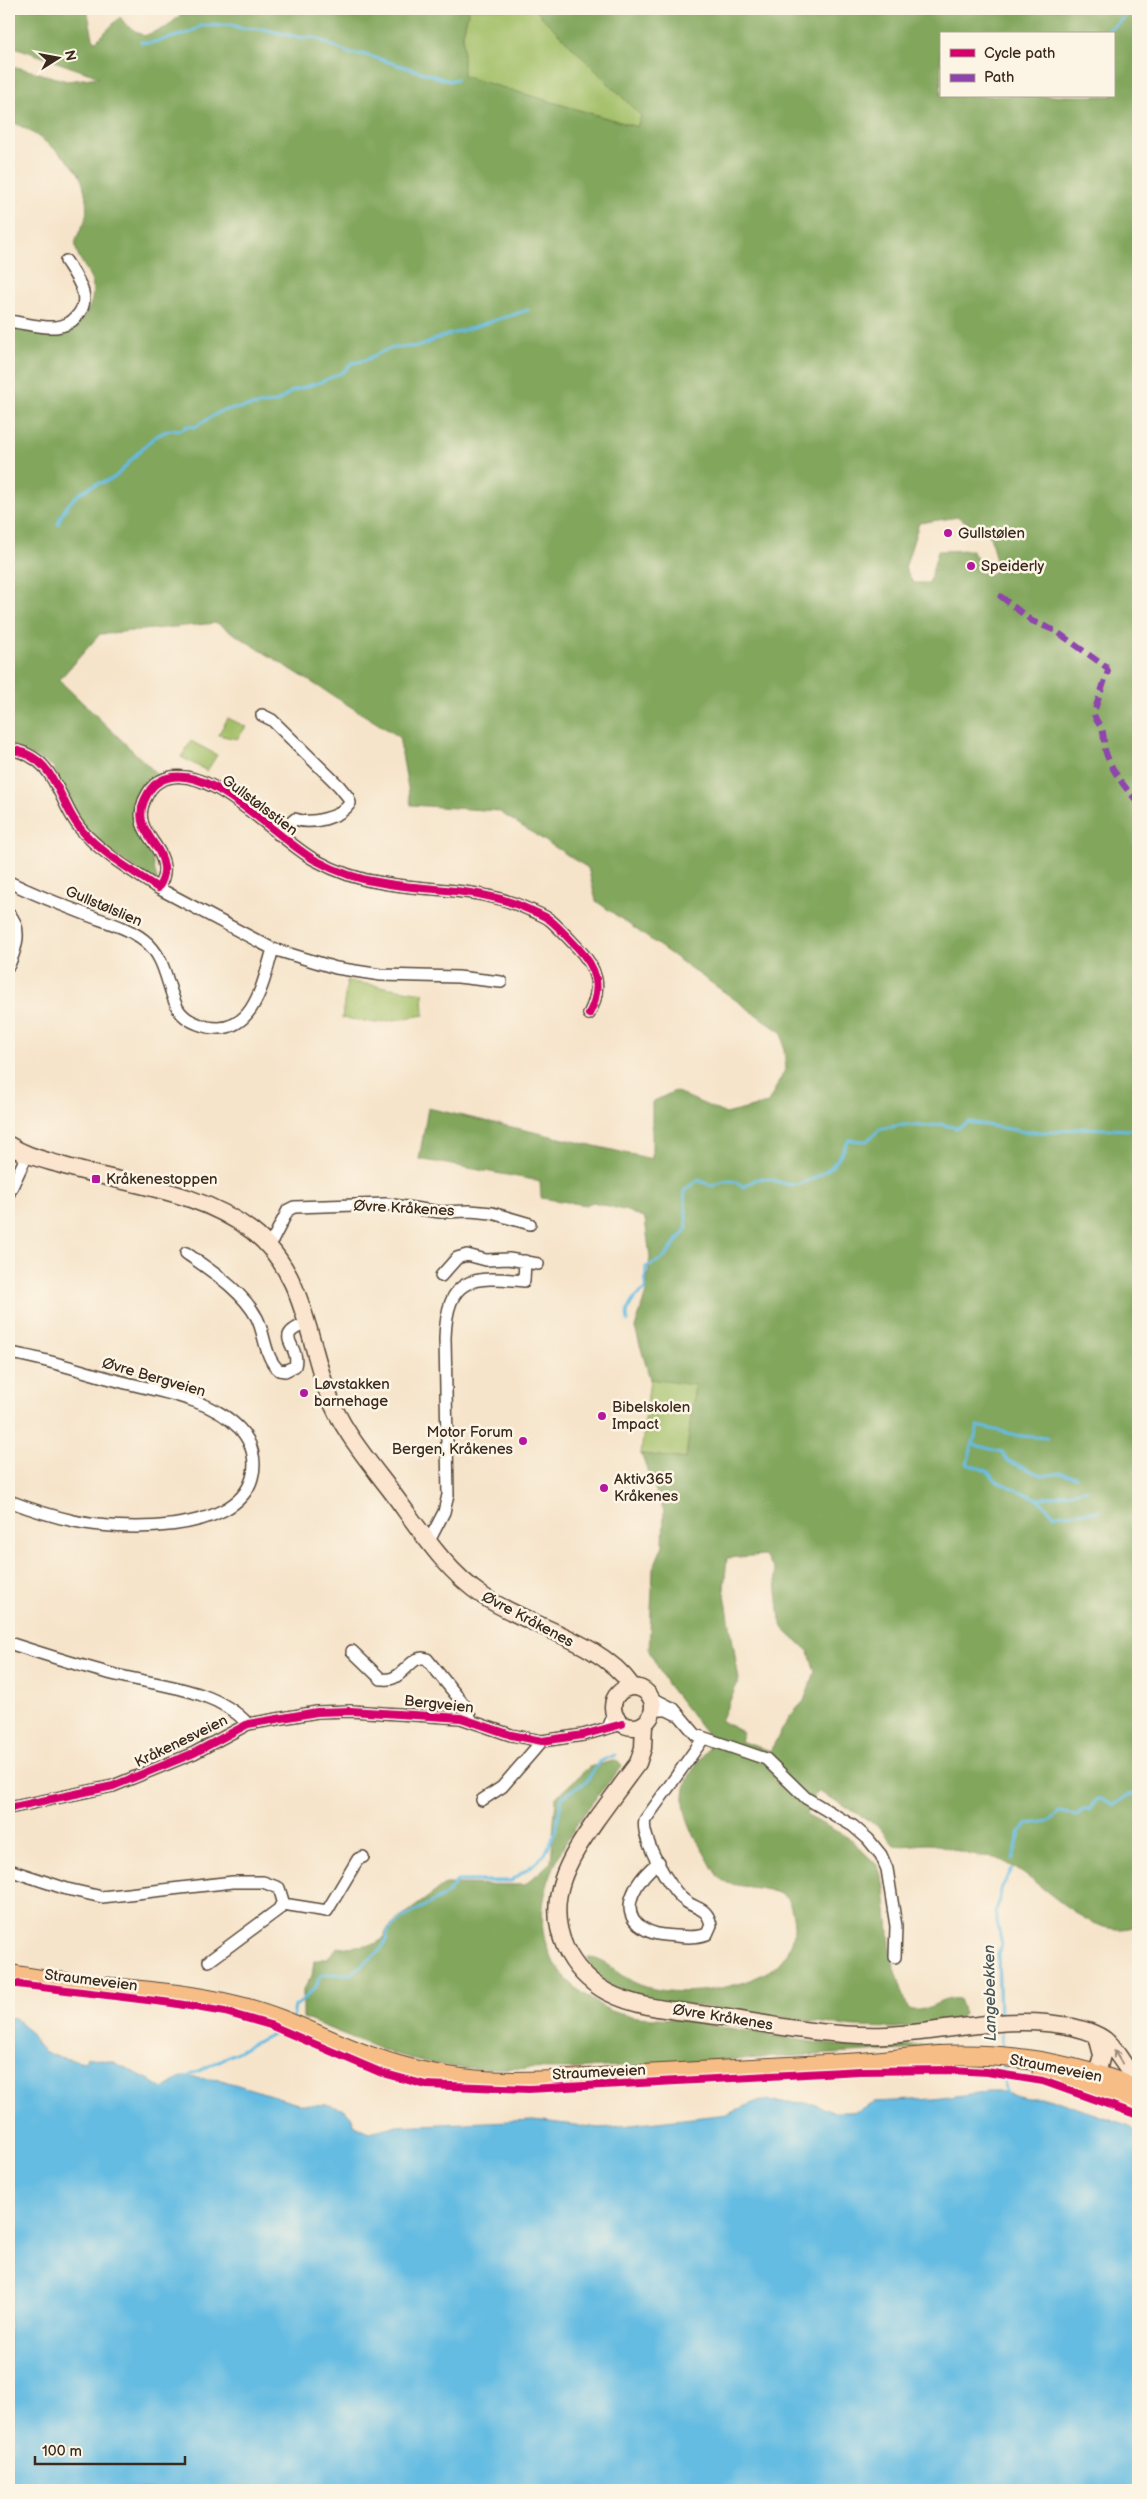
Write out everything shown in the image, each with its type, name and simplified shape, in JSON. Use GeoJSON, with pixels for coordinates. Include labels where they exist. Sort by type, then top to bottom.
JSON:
{"type":"FeatureCollection","features":[{"type":"Feature","properties":{"kind":"main road","name":"Øvre Kråkenes"},"geometry":{"type":"LineString","coordinates":[[9,1145],[27,1155],[74,1170],[181,1195],[223,1211],[253,1232],[268,1247],[290,1277],[308,1323],[327,1391],[337,1414],[360,1451],[429,1542],[459,1577],[483,1596],[588,1650],[625,1689]]}},
{"type":"Feature","properties":{"kind":"main road"},"geometry":{"type":"LineString","coordinates":[[625,1689],[644,1689],[653,1704],[652,1716],[623,1723],[613,1702],[625,1689]]}},
{"type":"Feature","properties":{"kind":"main road","name":"Øvre Kråkenes"},"geometry":{"type":"LineString","coordinates":[[623,1723],[641,1757],[570,1860],[561,1879],[557,1897],[560,1930],[569,1956],[586,1978],[607,1992],[637,2003],[815,2031],[887,2035],[1025,2021],[1075,2027],[1097,2036],[1110,2044],[1130,2074],[1138,2081]]}},
{"type":"Feature","properties":{"kind":"main road","name":"Straumeveien"},"geometry":{"type":"LineString","coordinates":[[9,1974],[194,1998],[238,2006],[282,2020],[376,2058],[429,2073],[464,2079],[546,2080],[892,2061],[960,2054],[1023,2059],[1097,2074],[1138,2089]]}},
{"type":"Feature","properties":{"kind":"main road"},"geometry":{"type":"LineString","coordinates":[[1097,2036],[1102,2055],[1097,2074],[1109,2092]]}},
{"type":"Feature","properties":{"kind":"main road","name":"Straumeveien"},"geometry":{"type":"LineString","coordinates":[[892,2061],[989,2065],[1052,2076],[1109,2092],[1138,2104]]}},
{"type":"Feature","properties":{"kind":"street"},"geometry":{"type":"LineString","coordinates":[[9,321],[56,327],[71,322],[76,318],[83,305],[84,294],[78,279],[66,261]]}},
{"type":"Feature","properties":{"kind":"street","name":"Gullstølsstien"},"geometry":{"type":"LineString","coordinates":[[262,715],[272,720],[339,786],[348,797],[350,803],[346,809],[338,814],[301,821],[295,819],[278,834]]}},
{"type":"Feature","properties":{"kind":"street"},"geometry":{"type":"LineString","coordinates":[[9,749],[21,751],[36,758],[48,770],[74,818],[86,835],[105,851],[158,888],[273,949],[336,968],[381,975],[458,977],[501,982]]}},
{"type":"Feature","properties":{"kind":"street","name":"Gullstølsstien"},"geometry":{"type":"LineString","coordinates":[[158,888],[164,878],[164,867],[142,822],[141,808],[148,791],[162,780],[174,778],[209,784],[223,791],[315,860],[349,874],[381,883],[474,892],[509,900],[550,919],[590,961],[597,980],[596,1002],[589,1014]]}},
{"type":"Feature","properties":{"kind":"street","name":"Gullstølslien"},"geometry":{"type":"LineString","coordinates":[[9,882],[112,923],[143,939],[162,961],[178,1008],[188,1019],[200,1025],[224,1027],[235,1023],[252,1010],[273,949]]}},
{"type":"Feature","properties":{"kind":"street"},"geometry":{"type":"LineString","coordinates":[[9,914],[17,932],[16,948],[9,964]]}},
{"type":"Feature","properties":{"kind":"street"},"geometry":{"type":"LineString","coordinates":[[9,1193],[27,1155]]}},
{"type":"Feature","properties":{"kind":"street","name":"Øvre Kråkenes"},"geometry":{"type":"LineString","coordinates":[[268,1247],[288,1210],[294,1207],[379,1204],[440,1212],[470,1211],[492,1213],[530,1224]]}},
{"type":"Feature","properties":{"kind":"street"},"geometry":{"type":"LineString","coordinates":[[186,1253],[228,1286],[250,1307],[265,1339],[271,1362],[279,1370],[285,1371],[295,1366],[295,1358],[288,1340],[289,1333],[295,1327],[308,1323]]}},
{"type":"Feature","properties":{"kind":"street"},"geometry":{"type":"LineString","coordinates":[[441,1276],[457,1258],[468,1255],[486,1260],[525,1261],[538,1264]]}},
{"type":"Feature","properties":{"kind":"street"},"geometry":{"type":"LineString","coordinates":[[429,1542],[444,1512],[448,1495],[445,1317],[450,1303],[460,1289],[471,1282],[494,1277],[524,1281],[525,1261]]}},
{"type":"Feature","properties":{"kind":"street","name":"Øvre Bergveien"},"geometry":{"type":"LineString","coordinates":[[9,1353],[46,1360],[200,1404],[226,1418],[240,1429],[251,1448],[254,1465],[249,1486],[228,1508],[213,1514],[171,1524],[124,1527],[91,1524],[58,1517],[9,1501]]}},
{"type":"Feature","properties":{"kind":"street"},"geometry":{"type":"LineString","coordinates":[[9,1643],[103,1672],[197,1694],[228,1707],[248,1724]]}},
{"type":"Feature","properties":{"kind":"street","name":"Bergveien"},"geometry":{"type":"LineString","coordinates":[[352,1651],[381,1679],[392,1679],[402,1674],[415,1660],[421,1658],[427,1660],[465,1706],[471,1720]]}},
{"type":"Feature","properties":{"kind":"street"},"geometry":{"type":"LineString","coordinates":[[653,1704],[667,1704],[691,1731],[703,1739],[761,1757],[806,1798],[860,1831],[875,1846],[884,1862],[891,1893],[898,1938],[895,1956]]}},
{"type":"Feature","properties":{"kind":"street","name":"Bergveien"},"geometry":{"type":"LineString","coordinates":[[248,1724],[334,1711],[450,1716],[471,1720],[511,1735],[542,1741],[583,1735],[623,1723]]}},
{"type":"Feature","properties":{"kind":"street","name":"Kråkenesveien"},"geometry":{"type":"LineString","coordinates":[[9,1808],[99,1789],[138,1778],[194,1753],[248,1724]]}},
{"type":"Feature","properties":{"kind":"street"},"geometry":{"type":"LineString","coordinates":[[658,1862],[645,1874],[632,1893],[630,1907],[637,1923],[644,1930],[658,1934],[684,1936],[707,1934],[711,1925],[707,1913],[680,1896],[658,1862],[645,1836],[645,1820],[703,1739]]}},
{"type":"Feature","properties":{"kind":"street"},"geometry":{"type":"LineString","coordinates":[[482,1800],[502,1787],[542,1741]]}},
{"type":"Feature","properties":{"kind":"street"},"geometry":{"type":"LineString","coordinates":[[283,1904],[327,1911],[358,1859],[363,1856]]}},
{"type":"Feature","properties":{"kind":"street"},"geometry":{"type":"LineString","coordinates":[[9,1870],[67,1889],[102,1897],[197,1884],[263,1882],[279,1888],[283,1897],[283,1904],[274,1914],[209,1961]]}},
{"type":"Feature","properties":{"kind":"green space"},"geometry":{"type":"Polygon","coordinates":[[[9,9],[87,9],[93,38],[96,41],[120,17],[127,26],[144,36],[167,27],[187,9],[469,9],[463,33],[463,76],[637,127],[641,116],[534,9],[1138,9],[1138,1930],[1133,1927],[1115,1929],[1098,1925],[1062,1903],[1028,1877],[995,1858],[972,1855],[934,1844],[894,1845],[877,1825],[817,1790],[806,1815],[849,1838],[878,1866],[885,1888],[891,1956],[908,2009],[921,2010],[946,2000],[959,1999],[964,2013],[957,2022],[894,2028],[854,2027],[668,2002],[633,1995],[608,1985],[594,1974],[588,1957],[603,1962],[640,1985],[672,1991],[691,1992],[709,1990],[746,1981],[762,1975],[775,1967],[787,1952],[793,1937],[794,1926],[791,1907],[786,1898],[774,1892],[734,1885],[724,1881],[715,1872],[696,1839],[685,1809],[685,1788],[689,1777],[710,1745],[708,1736],[667,1684],[649,1651],[653,1569],[663,1545],[664,1511],[641,1454],[686,1459],[695,1385],[650,1379],[635,1328],[646,1292],[650,1257],[645,1219],[627,1211],[593,1202],[586,1205],[541,1198],[540,1181],[419,1159],[428,1108],[652,1159],[652,1102],[675,1091],[726,1114],[768,1103],[786,1068],[782,1033],[596,901],[588,868],[498,811],[411,805],[399,737],[217,623],[100,634],[59,680],[159,776],[141,816],[159,887],[83,831],[53,766],[12,746],[9,753],[9,326],[42,332],[62,331],[71,328],[80,322],[87,312],[93,291],[91,278],[77,253],[75,244],[87,212],[82,180],[75,168],[58,152],[27,129],[9,121],[9,65],[67,81],[99,77],[9,45],[9,9]],[[958,517],[919,523],[905,568],[913,583],[929,583],[938,551],[972,550],[987,576],[998,569],[990,536],[958,517]],[[764,1555],[727,1558],[724,1588],[739,1680],[721,1721],[743,1732],[740,1741],[770,1751],[790,1716],[804,1701],[815,1672],[809,1652],[784,1629],[780,1620],[775,1571],[764,1555]]]}},
{"type":"Feature","properties":{"kind":"green space"},"geometry":{"type":"Polygon","coordinates":[[[469,9],[534,9],[539,12],[641,116],[637,127],[462,76],[463,33],[469,9]]]}},
{"type":"Feature","properties":{"kind":"green space"},"geometry":{"type":"Polygon","coordinates":[[[228,718],[246,727],[237,739],[218,735],[228,718]]]}},
{"type":"Feature","properties":{"kind":"green space"},"geometry":{"type":"Polygon","coordinates":[[[191,741],[217,755],[207,771],[181,757],[191,741]]]}},
{"type":"Feature","properties":{"kind":"green space"},"geometry":{"type":"Polygon","coordinates":[[[347,981],[423,993],[424,1015],[376,1023],[342,1018],[347,981]]]}},
{"type":"Feature","properties":{"kind":"green space"},"geometry":{"type":"Polygon","coordinates":[[[650,1379],[695,1384],[686,1459],[641,1454],[650,1379]]]}},
{"type":"Feature","properties":{"kind":"green space"},"geometry":{"type":"Polygon","coordinates":[[[617,1760],[622,1767],[583,1815],[565,1843],[552,1873],[543,1903],[543,1932],[553,1960],[574,1986],[602,2006],[627,2015],[684,2020],[841,2046],[868,2048],[937,2043],[937,2048],[570,2069],[460,2068],[425,2062],[388,2052],[303,2018],[303,1990],[312,1976],[314,1961],[327,1958],[338,1948],[375,1944],[383,1939],[387,1930],[401,1917],[446,1884],[525,1885],[551,1862],[556,1797],[589,1767],[617,1760]]]}},
{"type":"Feature","properties":{"kind":"water"},"geometry":{"type":"Polygon","coordinates":[[[9,2018],[21,2023],[41,2048],[54,2056],[84,2062],[87,2057],[114,2062],[148,2079],[163,2089],[182,2077],[221,2080],[301,2104],[329,2105],[345,2110],[351,2116],[355,2126],[369,2132],[396,2126],[533,2120],[599,2128],[613,2127],[728,2114],[758,2101],[813,2103],[832,2112],[849,2112],[858,2111],[873,2102],[934,2099],[986,2092],[1005,2092],[1026,2098],[1048,2098],[1127,2125],[1138,2134],[1138,2490],[9,2490],[9,2018]]]}},
{"type":"Feature","properties":{"kind":"waterway"},"geometry":{"type":"LineString","coordinates":[[1106,32],[1125,17],[1130,9]]}},
{"type":"Feature","properties":{"kind":"waterway"},"geometry":{"type":"LineString","coordinates":[[141,42],[150,43],[189,33],[201,26],[232,25],[240,28],[263,29],[302,38],[313,37],[351,54],[363,54],[450,81],[457,79]]}},
{"type":"Feature","properties":{"kind":"waterway"},"geometry":{"type":"LineString","coordinates":[[58,524],[68,505],[78,495],[90,487],[115,477],[145,446],[163,433],[181,430],[187,426],[195,427],[221,411],[277,402],[292,391],[321,382],[343,372],[352,363],[367,359],[389,349],[423,345],[435,339],[528,310]]}},
{"type":"Feature","properties":{"kind":"waterway"},"geometry":{"type":"LineString","coordinates":[[628,1321],[629,1307],[645,1289],[646,1267],[664,1258],[687,1228],[684,1191],[698,1180],[713,1186],[725,1181],[732,1181],[744,1187],[755,1180],[764,1178],[786,1184],[798,1184],[817,1177],[832,1166],[849,1140],[867,1141],[880,1129],[901,1125],[927,1126],[941,1124],[956,1128],[969,1122],[1026,1132],[1054,1132],[1083,1128],[1130,1130],[1138,1125]]}},
{"type":"Feature","properties":{"kind":"waterway"},"geometry":{"type":"LineString","coordinates":[[1048,1438],[1021,1436],[978,1426],[967,1464],[987,1471],[998,1482],[1038,1499],[1054,1515],[1100,1511]]}},
{"type":"Feature","properties":{"kind":"waterway"},"geometry":{"type":"LineString","coordinates":[[975,1445],[1002,1452],[1008,1461],[1043,1476],[1061,1473],[1076,1477]]}},
{"type":"Feature","properties":{"kind":"waterway"},"geometry":{"type":"LineString","coordinates":[[1039,1499],[1087,1489]]}},
{"type":"Feature","properties":{"kind":"waterway"},"geometry":{"type":"LineString","coordinates":[[293,2018],[295,2006],[316,1987],[319,1977],[325,1974],[352,1974],[379,1951],[383,1946],[388,1931],[401,1919],[447,1894],[457,1881],[511,1881],[534,1864],[545,1854],[556,1830],[562,1797],[586,1782],[599,1762],[615,1755]]}},
{"type":"Feature","properties":{"kind":"waterway","name":"Langebekken"},"geometry":{"type":"LineString","coordinates":[[1013,1859],[1020,1832],[1028,1824],[1050,1821],[1059,1812],[1077,1815],[1083,1810],[1089,1810],[1097,1799],[1101,1798],[1114,1805],[1128,1795],[1138,1793]]}},
{"type":"Feature","properties":{"kind":"waterway","name":"Langebekken"},"geometry":{"type":"LineString","coordinates":[[1000,2017],[998,1953],[1002,1945],[995,1912],[1000,1900],[1001,1889],[1012,1869]]}},
{"type":"Feature","properties":{"kind":"waterway","name":"Langebekken"},"geometry":{"type":"LineString","coordinates":[[1001,2028],[1002,2050]]}},
{"type":"Feature","properties":{"kind":"waterway"},"geometry":{"type":"LineString","coordinates":[[185,2078],[283,2029]]}},
{"type":"Feature","properties":{"kind":"waterway","name":"Langebekken"},"geometry":{"type":"LineString","coordinates":[[1003,2063],[1005,2092]]}},
{"type":"Feature","properties":{"kind":"marked path"},"geometry":{"type":"LineString","coordinates":[[999,595],[1032,621],[1056,631],[1106,667],[1108,671],[1094,714],[1102,729],[1105,750],[1115,773],[1138,802]]}},
{"type":"Feature","properties":{"kind":"cycle path"},"geometry":{"type":"LineString","coordinates":[[9,749],[26,754],[39,762],[56,784],[69,811],[87,836],[112,857],[158,888],[163,878],[164,867],[162,858],[145,828],[141,811],[144,801],[154,785],[160,781],[178,776],[198,780],[219,790],[299,850],[331,868],[374,882],[494,897],[541,915],[554,923],[577,947],[593,970],[597,986],[596,995],[589,1014]]}},
{"type":"Feature","properties":{"kind":"cycle path"},"geometry":{"type":"LineString","coordinates":[[9,1808],[113,1786],[194,1753],[248,1724],[317,1712],[351,1711],[461,1718],[511,1735],[542,1741],[583,1735],[622,1724]]}},
{"type":"Feature","properties":{"kind":"cycle path"},"geometry":{"type":"LineString","coordinates":[[9,1983],[172,2003],[225,2012],[270,2025],[382,2073],[426,2085],[529,2089],[860,2071],[951,2070],[987,2072],[1043,2081],[1138,2115]]}},
{"type":"Feature","properties":{"kind":"place","name":"Gullstølen"},"geometry":{"type":"Point","coordinates":[948,533]}},
{"type":"Feature","properties":{"kind":"place","name":"Speiderly"},"geometry":{"type":"Point","coordinates":[971,566]}},
{"type":"Feature","properties":{"kind":"place","name":"Kråkenestoppen"},"geometry":{"type":"Point","coordinates":[96,1179]}},
{"type":"Feature","properties":{"kind":"place","name":"Løvstakken barnehage"},"geometry":{"type":"Point","coordinates":[304,1393]}},
{"type":"Feature","properties":{"kind":"place","name":"Bibelskolen Impact"},"geometry":{"type":"Point","coordinates":[602,1416]}},
{"type":"Feature","properties":{"kind":"place","name":"Motor Forum Bergen, Kråkenes"},"geometry":{"type":"Point","coordinates":[523,1441]}},
{"type":"Feature","properties":{"kind":"place","name":"Aktiv365 Kråkenes"},"geometry":{"type":"Point","coordinates":[604,1488]}}]}
